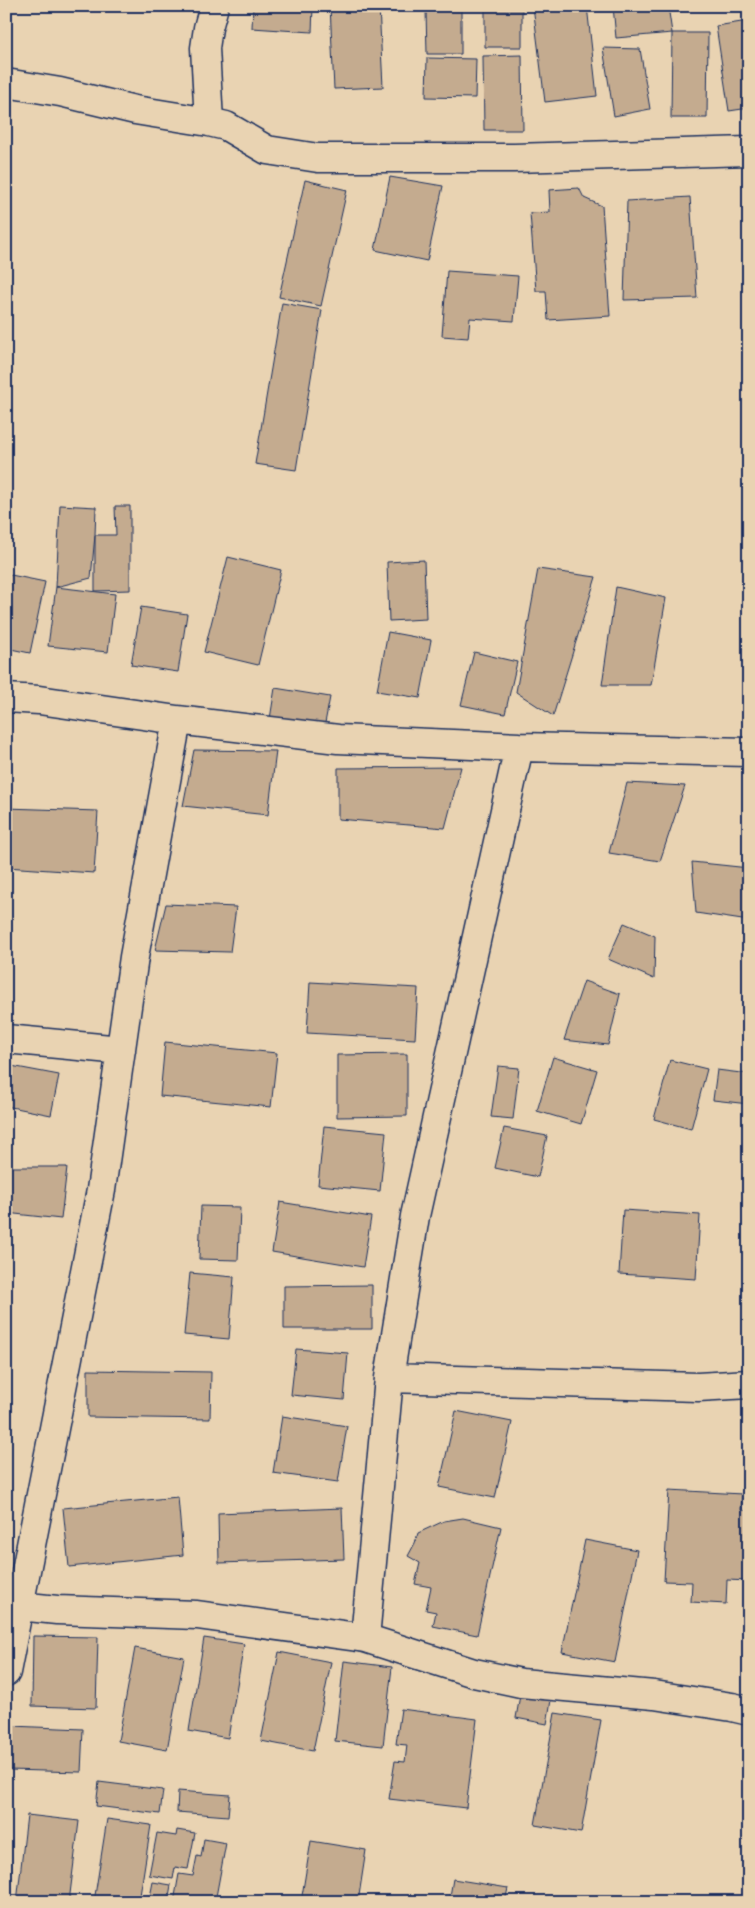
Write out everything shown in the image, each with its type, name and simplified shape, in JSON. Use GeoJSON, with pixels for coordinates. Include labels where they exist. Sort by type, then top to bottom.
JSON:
{"type":"FeatureCollection","features":[{"type":"Feature","properties":{"kind":"street"},"geometry":{"type":"LineString","coordinates":[[209,122],[205,48],[214,6]]}},
{"type":"Feature","properties":{"kind":"street"},"geometry":{"type":"LineString","coordinates":[[6,83],[60,92],[135,110],[226,126],[267,150],[318,158],[514,158],[749,152]]}},
{"type":"Feature","properties":{"kind":"street"},"geometry":{"type":"LineString","coordinates":[[6,698],[39,700],[177,720],[338,739],[519,747],[749,752]]}},
{"type":"Feature","properties":{"kind":"street"},"geometry":{"type":"LineString","coordinates":[[6,1672],[101,1190],[134,957],[177,720]]}},
{"type":"Feature","properties":{"kind":"street"},"geometry":{"type":"LineString","coordinates":[[366,1638],[389,1378],[415,1216],[519,747]]}},
{"type":"Feature","properties":{"kind":"street"},"geometry":{"type":"LineString","coordinates":[[6,1039],[121,1050]]}},
{"type":"Feature","properties":{"kind":"street"},"geometry":{"type":"LineString","coordinates":[[389,1378],[698,1387],[749,1384]]}},
{"type":"Feature","properties":{"kind":"street"},"geometry":{"type":"LineString","coordinates":[[19,1606],[57,1610],[197,1615],[366,1638],[474,1672],[521,1683],[654,1695],[749,1711]]}},
{"type":"Feature","properties":{"kind":"building"},"geometry":{"type":"Polygon","coordinates":[[[253,6],[313,6],[312,32],[252,28],[253,6]]]}},
{"type":"Feature","properties":{"kind":"building"},"geometry":{"type":"Polygon","coordinates":[[[330,6],[379,6],[383,87],[334,89],[330,6]]]}},
{"type":"Feature","properties":{"kind":"building"},"geometry":{"type":"Polygon","coordinates":[[[533,6],[587,6],[597,96],[545,102],[533,6]]]}},
{"type":"Feature","properties":{"kind":"building"},"geometry":{"type":"Polygon","coordinates":[[[613,6],[668,6],[672,33],[616,38],[613,6]]]}},
{"type":"Feature","properties":{"kind":"building"},"geometry":{"type":"Polygon","coordinates":[[[461,9],[461,54],[427,54],[426,10],[461,9]]]}},
{"type":"Feature","properties":{"kind":"building"},"geometry":{"type":"Polygon","coordinates":[[[485,10],[522,10],[522,47],[485,47],[485,10]]]}},
{"type":"Feature","properties":{"kind":"building"},"geometry":{"type":"Polygon","coordinates":[[[748,21],[749,108],[729,111],[716,26],[748,21]]]}},
{"type":"Feature","properties":{"kind":"building"},"geometry":{"type":"Polygon","coordinates":[[[672,33],[708,33],[707,118],[671,118],[672,33]]]}},
{"type":"Feature","properties":{"kind":"building"},"geometry":{"type":"Polygon","coordinates":[[[603,48],[640,49],[650,109],[614,116],[603,48]]]}},
{"type":"Feature","properties":{"kind":"building"},"geometry":{"type":"Polygon","coordinates":[[[522,55],[523,130],[484,130],[483,56],[522,55]]]}},
{"type":"Feature","properties":{"kind":"building"},"geometry":{"type":"Polygon","coordinates":[[[427,58],[476,59],[475,98],[426,97],[427,58]]]}},
{"type":"Feature","properties":{"kind":"building"},"geometry":{"type":"Polygon","coordinates":[[[390,177],[443,186],[427,261],[375,250],[390,177]]]}},
{"type":"Feature","properties":{"kind":"building"},"geometry":{"type":"Polygon","coordinates":[[[305,180],[347,190],[321,306],[279,297],[305,180]]]}},
{"type":"Feature","properties":{"kind":"building"},"geometry":{"type":"Polygon","coordinates":[[[579,188],[584,198],[602,206],[610,316],[548,320],[546,291],[536,291],[530,213],[550,212],[549,190],[579,188]]]}},
{"type":"Feature","properties":{"kind":"building"},"geometry":{"type":"Polygon","coordinates":[[[690,197],[697,298],[624,300],[627,201],[690,197]]]}},
{"type":"Feature","properties":{"kind":"building"},"geometry":{"type":"Polygon","coordinates":[[[447,271],[518,276],[514,321],[470,318],[468,338],[442,336],[447,271]]]}},
{"type":"Feature","properties":{"kind":"building"},"geometry":{"type":"Polygon","coordinates":[[[282,303],[322,310],[296,470],[255,464],[282,303]]]}},
{"type":"Feature","properties":{"kind":"building"},"geometry":{"type":"Polygon","coordinates":[[[60,505],[96,507],[95,535],[91,578],[56,587],[60,505]]]}},
{"type":"Feature","properties":{"kind":"building"},"geometry":{"type":"Polygon","coordinates":[[[115,506],[130,506],[130,590],[95,591],[95,535],[116,535],[115,506]]]}},
{"type":"Feature","properties":{"kind":"building"},"geometry":{"type":"Polygon","coordinates":[[[228,557],[281,570],[258,665],[204,652],[228,557]]]}},
{"type":"Feature","properties":{"kind":"building"},"geometry":{"type":"Polygon","coordinates":[[[424,560],[426,619],[389,621],[387,562],[424,560]]]}},
{"type":"Feature","properties":{"kind":"building"},"geometry":{"type":"Polygon","coordinates":[[[538,569],[596,577],[553,716],[516,692],[538,569]]]}},
{"type":"Feature","properties":{"kind":"building"},"geometry":{"type":"Polygon","coordinates":[[[6,574],[45,582],[30,653],[6,648],[6,574]]]}},
{"type":"Feature","properties":{"kind":"building"},"geometry":{"type":"Polygon","coordinates":[[[56,587],[115,594],[108,652],[48,646],[56,587]]]}},
{"type":"Feature","properties":{"kind":"building"},"geometry":{"type":"Polygon","coordinates":[[[616,587],[666,598],[651,685],[602,685],[616,587]]]}},
{"type":"Feature","properties":{"kind":"building"},"geometry":{"type":"Polygon","coordinates":[[[141,607],[187,614],[178,672],[131,665],[141,607]]]}},
{"type":"Feature","properties":{"kind":"building"},"geometry":{"type":"Polygon","coordinates":[[[388,632],[431,640],[420,698],[377,691],[388,632]]]}},
{"type":"Feature","properties":{"kind":"building"},"geometry":{"type":"Polygon","coordinates":[[[474,652],[517,662],[505,714],[461,705],[474,652]]]}},
{"type":"Feature","properties":{"kind":"building"},"geometry":{"type":"Polygon","coordinates":[[[275,688],[330,697],[324,728],[270,719],[275,688]]]}},
{"type":"Feature","properties":{"kind":"building"},"geometry":{"type":"Polygon","coordinates":[[[194,750],[276,751],[268,815],[183,806],[194,750]]]}},
{"type":"Feature","properties":{"kind":"building"},"geometry":{"type":"Polygon","coordinates":[[[461,767],[445,828],[338,819],[338,768],[461,767]]]}},
{"type":"Feature","properties":{"kind":"building"},"geometry":{"type":"Polygon","coordinates":[[[627,783],[685,786],[660,861],[609,853],[627,783]]]}},
{"type":"Feature","properties":{"kind":"building"},"geometry":{"type":"Polygon","coordinates":[[[6,808],[98,811],[94,873],[6,867],[6,808]]]}},
{"type":"Feature","properties":{"kind":"building"},"geometry":{"type":"Polygon","coordinates":[[[692,862],[749,868],[749,921],[696,913],[692,862]]]}},
{"type":"Feature","properties":{"kind":"building"},"geometry":{"type":"Polygon","coordinates":[[[166,904],[236,907],[230,952],[155,950],[166,904]]]}},
{"type":"Feature","properties":{"kind":"building"},"geometry":{"type":"Polygon","coordinates":[[[624,923],[655,936],[654,979],[608,959],[624,923]]]}},
{"type":"Feature","properties":{"kind":"building"},"geometry":{"type":"Polygon","coordinates":[[[584,981],[620,994],[608,1045],[564,1040],[584,981]]]}},
{"type":"Feature","properties":{"kind":"building"},"geometry":{"type":"Polygon","coordinates":[[[310,982],[418,988],[415,1039],[307,1033],[310,982]]]}},
{"type":"Feature","properties":{"kind":"building"},"geometry":{"type":"Polygon","coordinates":[[[165,1042],[277,1053],[271,1107],[160,1096],[165,1042]]]}},
{"type":"Feature","properties":{"kind":"building"},"geometry":{"type":"Polygon","coordinates":[[[407,1054],[407,1116],[337,1117],[337,1055],[407,1054]]]}},
{"type":"Feature","properties":{"kind":"building"},"geometry":{"type":"Polygon","coordinates":[[[553,1057],[597,1070],[581,1124],[537,1111],[553,1057]]]}},
{"type":"Feature","properties":{"kind":"building"},"geometry":{"type":"Polygon","coordinates":[[[670,1060],[707,1069],[691,1129],[654,1119],[670,1060]]]}},
{"type":"Feature","properties":{"kind":"building"},"geometry":{"type":"Polygon","coordinates":[[[6,1065],[59,1075],[51,1115],[6,1106],[6,1065]]]}},
{"type":"Feature","properties":{"kind":"building"},"geometry":{"type":"Polygon","coordinates":[[[498,1066],[519,1068],[513,1119],[491,1117],[498,1066]]]}},
{"type":"Feature","properties":{"kind":"building"},"geometry":{"type":"Polygon","coordinates":[[[717,1070],[749,1074],[749,1104],[713,1100],[717,1070]]]}},
{"type":"Feature","properties":{"kind":"building"},"geometry":{"type":"Polygon","coordinates":[[[324,1126],[386,1132],[380,1191],[318,1185],[324,1126]]]}},
{"type":"Feature","properties":{"kind":"building"},"geometry":{"type":"Polygon","coordinates":[[[504,1128],[547,1136],[538,1177],[495,1168],[504,1128]]]}},
{"type":"Feature","properties":{"kind":"building"},"geometry":{"type":"Polygon","coordinates":[[[6,1167],[67,1167],[61,1219],[6,1213],[6,1167]]]}},
{"type":"Feature","properties":{"kind":"building"},"geometry":{"type":"Polygon","coordinates":[[[280,1202],[371,1217],[363,1267],[272,1252],[280,1202]]]}},
{"type":"Feature","properties":{"kind":"building"},"geometry":{"type":"Polygon","coordinates":[[[201,1206],[240,1207],[238,1260],[199,1259],[201,1206]]]}},
{"type":"Feature","properties":{"kind":"building"},"geometry":{"type":"Polygon","coordinates":[[[623,1210],[700,1215],[696,1279],[619,1274],[623,1210]]]}},
{"type":"Feature","properties":{"kind":"building"},"geometry":{"type":"Polygon","coordinates":[[[190,1273],[234,1277],[229,1339],[184,1335],[190,1273]]]}},
{"type":"Feature","properties":{"kind":"building"},"geometry":{"type":"Polygon","coordinates":[[[372,1285],[372,1329],[284,1329],[284,1286],[372,1285]]]}},
{"type":"Feature","properties":{"kind":"building"},"geometry":{"type":"Polygon","coordinates":[[[296,1349],[348,1353],[344,1400],[291,1395],[296,1349]]]}},
{"type":"Feature","properties":{"kind":"building"},"geometry":{"type":"Polygon","coordinates":[[[88,1370],[211,1372],[210,1419],[88,1417],[88,1370]]]}},
{"type":"Feature","properties":{"kind":"building"},"geometry":{"type":"Polygon","coordinates":[[[456,1411],[512,1422],[495,1498],[439,1487],[456,1411]]]}},
{"type":"Feature","properties":{"kind":"building"},"geometry":{"type":"Polygon","coordinates":[[[282,1416],[347,1426],[338,1482],[273,1473],[282,1416]]]}},
{"type":"Feature","properties":{"kind":"building"},"geometry":{"type":"Polygon","coordinates":[[[669,1490],[742,1494],[741,1510],[749,1511],[749,1581],[727,1580],[726,1604],[691,1602],[692,1582],[664,1581],[669,1490]]]}},
{"type":"Feature","properties":{"kind":"building"},"geometry":{"type":"Polygon","coordinates":[[[178,1497],[183,1555],[69,1567],[63,1508],[178,1497]]]}},
{"type":"Feature","properties":{"kind":"building"},"geometry":{"type":"Polygon","coordinates":[[[342,1508],[344,1559],[219,1563],[218,1513],[342,1508]]]}},
{"type":"Feature","properties":{"kind":"building"},"geometry":{"type":"Polygon","coordinates":[[[463,1518],[501,1527],[477,1635],[433,1626],[436,1612],[426,1610],[431,1587],[415,1584],[420,1563],[408,1556],[418,1533],[444,1521],[463,1518]]]}},
{"type":"Feature","properties":{"kind":"building"},"geometry":{"type":"Polygon","coordinates":[[[585,1540],[637,1550],[615,1662],[562,1652],[585,1540]]]}},
{"type":"Feature","properties":{"kind":"building"},"geometry":{"type":"Polygon","coordinates":[[[33,1636],[98,1637],[96,1708],[32,1706],[33,1636]]]}},
{"type":"Feature","properties":{"kind":"building"},"geometry":{"type":"Polygon","coordinates":[[[204,1638],[244,1644],[228,1738],[189,1731],[204,1638]]]}},
{"type":"Feature","properties":{"kind":"building"},"geometry":{"type":"Polygon","coordinates":[[[135,1648],[184,1657],[167,1750],[118,1741],[135,1648]]]}},
{"type":"Feature","properties":{"kind":"building"},"geometry":{"type":"Polygon","coordinates":[[[279,1652],[331,1662],[313,1751],[261,1741],[279,1652]]]}},
{"type":"Feature","properties":{"kind":"building"},"geometry":{"type":"Polygon","coordinates":[[[344,1661],[392,1667],[383,1746],[335,1741],[344,1661]]]}},
{"type":"Feature","properties":{"kind":"building"},"geometry":{"type":"Polygon","coordinates":[[[520,1695],[551,1700],[547,1724],[516,1718],[520,1695]]]}},
{"type":"Feature","properties":{"kind":"building"},"geometry":{"type":"Polygon","coordinates":[[[401,1709],[477,1719],[466,1808],[389,1799],[395,1761],[405,1762],[407,1745],[396,1744],[401,1709]]]}},
{"type":"Feature","properties":{"kind":"building"},"geometry":{"type":"Polygon","coordinates":[[[555,1713],[601,1720],[581,1833],[535,1825],[555,1713]]]}},
{"type":"Feature","properties":{"kind":"building"},"geometry":{"type":"Polygon","coordinates":[[[11,1726],[83,1729],[81,1772],[9,1770],[11,1726]]]}},
{"type":"Feature","properties":{"kind":"building"},"geometry":{"type":"Polygon","coordinates":[[[99,1782],[163,1790],[160,1814],[96,1806],[99,1782]]]}},
{"type":"Feature","properties":{"kind":"building"},"geometry":{"type":"Polygon","coordinates":[[[178,1791],[230,1795],[228,1816],[177,1812],[178,1791]]]}},
{"type":"Feature","properties":{"kind":"building"},"geometry":{"type":"Polygon","coordinates":[[[27,1815],[79,1821],[69,1902],[17,1902],[27,1815]]]}},
{"type":"Feature","properties":{"kind":"building"},"geometry":{"type":"Polygon","coordinates":[[[107,1819],[151,1825],[139,1902],[94,1902],[107,1819]]]}},
{"type":"Feature","properties":{"kind":"building"},"geometry":{"type":"Polygon","coordinates":[[[177,1830],[195,1833],[188,1869],[175,1867],[173,1879],[149,1875],[157,1833],[176,1836],[177,1830]]]}},
{"type":"Feature","properties":{"kind":"building"},"geometry":{"type":"Polygon","coordinates":[[[204,1839],[226,1843],[215,1902],[174,1902],[179,1874],[193,1876],[197,1856],[201,1857],[204,1839]]]}},
{"type":"Feature","properties":{"kind":"building"},"geometry":{"type":"Polygon","coordinates":[[[311,1841],[366,1850],[358,1902],[301,1902],[311,1841]]]}},
{"type":"Feature","properties":{"kind":"building"},"geometry":{"type":"Polygon","coordinates":[[[453,1879],[508,1888],[505,1902],[449,1902],[453,1879]]]}},
{"type":"Feature","properties":{"kind":"building"},"geometry":{"type":"Polygon","coordinates":[[[153,1882],[171,1885],[168,1902],[149,1902],[153,1882]]]}}]}
